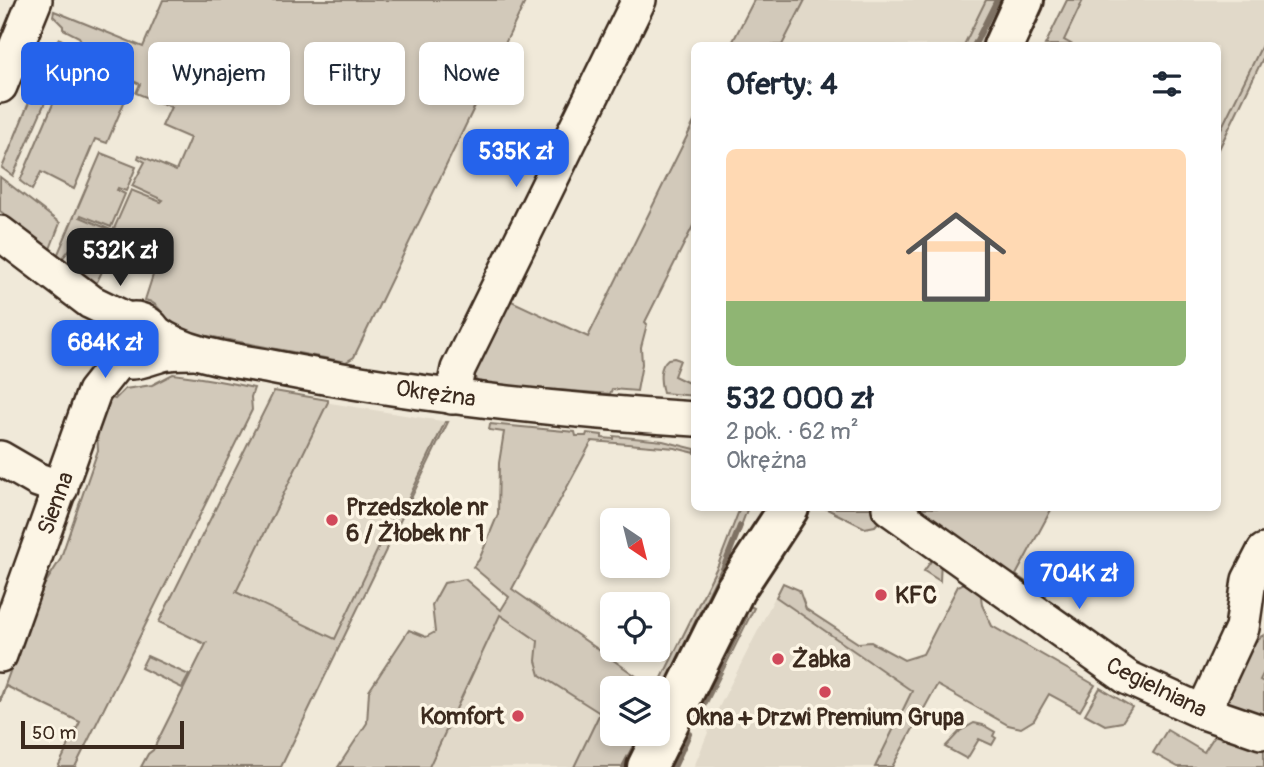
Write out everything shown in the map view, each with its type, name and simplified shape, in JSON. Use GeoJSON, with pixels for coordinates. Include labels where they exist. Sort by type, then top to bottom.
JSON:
{"type":"FeatureCollection","features":[{"type":"Feature","properties":{"kind":"main road"},"geometry":{"type":"LineString","coordinates":[[1005,42],[1024,0]]}},
{"type":"Feature","properties":{"kind":"main road"},"geometry":{"type":"LineString","coordinates":[[735,590],[763,511]]}},
{"type":"Feature","properties":{"kind":"main road"},"geometry":{"type":"LineString","coordinates":[[647,767],[735,590],[787,511]]}},
{"type":"Feature","properties":{"kind":"street"},"geometry":{"type":"LineString","coordinates":[[0,86],[35,0]]}},
{"type":"Feature","properties":{"kind":"street"},"geometry":{"type":"LineString","coordinates":[[452,397],[458,369],[639,0]]}},
{"type":"Feature","properties":{"kind":"street"},"geometry":{"type":"LineString","coordinates":[[0,233],[91,302],[133,340]]}},
{"type":"Feature","properties":{"kind":"street","name":"Okrężna"},"geometry":{"type":"LineString","coordinates":[[133,340],[169,353],[197,352],[311,375],[452,397],[689,421]]}},
{"type":"Feature","properties":{"kind":"street","name":"Sienna"},"geometry":{"type":"LineString","coordinates":[[0,655],[94,392],[133,340]]}},
{"type":"Feature","properties":{"kind":"street"},"geometry":{"type":"LineString","coordinates":[[0,458],[38,480],[61,488]]}},
{"type":"Feature","properties":{"kind":"street","name":"Cegielniana"},"geometry":{"type":"LineString","coordinates":[[893,511],[1119,672],[1203,712],[1261,732]]}},
{"type":"Feature","properties":{"kind":"street"},"geometry":{"type":"LineString","coordinates":[[1203,712],[1245,616],[1255,608],[1250,580],[1264,551]]}},
{"type":"Feature","properties":{"kind":"shaded area"},"geometry":{"type":"Polygon","coordinates":[[[163,0],[526,0],[506,42],[419,42],[419,105],[475,105],[354,357],[346,362],[192,333],[176,325],[167,319],[157,306],[145,300],[161,250],[121,232],[96,284],[75,269],[89,250],[77,240],[62,259],[57,256],[101,153],[136,167],[126,191],[117,190],[125,194],[111,227],[81,215],[80,217],[113,231],[131,190],[161,202],[163,200],[132,186],[145,162],[138,158],[139,155],[176,171],[190,138],[162,126],[171,107],[166,105],[290,105],[290,42],[148,42],[148,98],[136,93],[140,84],[134,81],[134,43],[143,47],[163,0]]]}},
{"type":"Feature","properties":{"kind":"shaded area"},"geometry":{"type":"Polygon","coordinates":[[[754,0],[805,0],[784,42],[733,42],[754,0]]]}},
{"type":"Feature","properties":{"kind":"shaded area"},"geometry":{"type":"Polygon","coordinates":[[[805,0],[986,0],[965,42],[784,42],[805,0]]]}},
{"type":"Feature","properties":{"kind":"shaded area"},"geometry":{"type":"Polygon","coordinates":[[[986,0],[1003,0],[982,42],[965,42],[986,0]]]}},
{"type":"Feature","properties":{"kind":"shaded area"},"geometry":{"type":"Polygon","coordinates":[[[1067,0],[1083,0],[1064,40],[1068,42],[1046,42],[1067,0]]]}},
{"type":"Feature","properties":{"kind":"shaded area"},"geometry":{"type":"Polygon","coordinates":[[[1068,0],[1264,0],[1264,56],[1221,145],[1221,42],[1047,42],[1068,0]]]}},
{"type":"Feature","properties":{"kind":"shaded area"},"geometry":{"type":"Polygon","coordinates":[[[54,11],[131,42],[82,42],[79,37],[63,29],[53,16],[54,11]]]}},
{"type":"Feature","properties":{"kind":"shaded area"},"geometry":{"type":"Polygon","coordinates":[[[1264,41],[1264,56],[1221,145],[1221,129],[1264,41]]]}},
{"type":"Feature","properties":{"kind":"shaded area"},"geometry":{"type":"Polygon","coordinates":[[[28,105],[44,105],[13,176],[2,168],[28,105]]]}},
{"type":"Feature","properties":{"kind":"shaded area"},"geometry":{"type":"Polygon","coordinates":[[[52,105],[123,105],[107,143],[95,139],[74,189],[41,172],[32,190],[20,181],[52,105]]]}},
{"type":"Feature","properties":{"kind":"shaded area"},"geometry":{"type":"Polygon","coordinates":[[[691,128],[691,230],[645,322],[647,324],[641,347],[642,364],[637,391],[612,389],[610,394],[480,384],[476,380],[473,371],[501,296],[588,337],[691,128]]]}},
{"type":"Feature","properties":{"kind":"shaded area"},"geometry":{"type":"Polygon","coordinates":[[[0,177],[60,223],[50,249],[0,211],[0,177]]]}},
{"type":"Feature","properties":{"kind":"shaded area"},"geometry":{"type":"Polygon","coordinates":[[[668,359],[680,360],[674,376],[691,384],[691,396],[663,393],[661,370],[668,359]]]}},
{"type":"Feature","properties":{"kind":"shaded area"},"geometry":{"type":"Polygon","coordinates":[[[173,374],[254,388],[251,397],[252,410],[75,767],[58,767],[80,722],[6,686],[0,702],[0,699],[38,595],[60,560],[98,450],[97,432],[109,397],[115,399],[125,389],[152,385],[173,374]]]}},
{"type":"Feature","properties":{"kind":"shaded area"},"geometry":{"type":"Polygon","coordinates":[[[274,391],[328,402],[236,592],[335,639],[397,509],[406,504],[445,422],[448,422],[281,767],[141,767],[153,750],[207,642],[205,644],[159,622],[274,391]]]}},
{"type":"Feature","properties":{"kind":"shaded area","name":"Przedszkole nr 6 / Żłobek nr 1"},"geometry":{"type":"Polygon","coordinates":[[[324,402],[448,422],[322,683],[210,628],[324,402]]]}},
{"type":"Feature","properties":{"kind":"shaded area"},"geometry":{"type":"Polygon","coordinates":[[[490,424],[575,432],[576,436],[586,436],[587,433],[602,435],[602,438],[614,439],[614,436],[663,441],[691,448],[691,452],[675,448],[592,441],[512,589],[600,651],[600,662],[616,662],[636,676],[600,676],[600,713],[540,675],[536,661],[538,641],[500,615],[429,767],[338,767],[367,723],[369,691],[409,630],[426,637],[435,632],[432,605],[444,583],[465,579],[501,610],[509,597],[473,567],[479,560],[498,514],[499,463],[504,432],[489,430],[490,424]]]}},
{"type":"Feature","properties":{"kind":"shaded area"},"geometry":{"type":"Polygon","coordinates":[[[739,511],[747,511],[725,568],[670,681],[670,676],[663,676],[718,565],[739,511]]]}},
{"type":"Feature","properties":{"kind":"shaded area"},"geometry":{"type":"Polygon","coordinates":[[[831,511],[875,511],[941,559],[940,581],[924,571],[934,557],[881,519],[875,526],[865,528],[831,511]]]}},
{"type":"Feature","properties":{"kind":"shaded area"},"geometry":{"type":"Polygon","coordinates":[[[918,511],[1050,511],[1016,575],[1046,596],[1042,601],[918,511]]]}},
{"type":"Feature","properties":{"kind":"shaded area"},"geometry":{"type":"Polygon","coordinates":[[[966,582],[980,587],[982,605],[992,626],[1095,685],[1080,711],[1049,694],[1034,720],[1021,728],[1008,725],[937,685],[892,767],[875,767],[912,691],[776,597],[783,583],[799,590],[806,609],[858,643],[871,642],[904,660],[923,654],[958,586],[966,582]]]}},
{"type":"Feature","properties":{"kind":"shaded area"},"geometry":{"type":"Polygon","coordinates":[[[775,597],[911,691],[874,767],[694,767],[715,715],[775,597]]]}},
{"type":"Feature","properties":{"kind":"shaded area"},"geometry":{"type":"Polygon","coordinates":[[[742,602],[754,608],[700,717],[689,712],[742,602]]]}},
{"type":"Feature","properties":{"kind":"shaded area"},"geometry":{"type":"Polygon","coordinates":[[[499,614],[600,684],[600,716],[574,767],[429,767],[499,614]]]}},
{"type":"Feature","properties":{"kind":"shaded area"},"geometry":{"type":"Polygon","coordinates":[[[1264,635],[1264,672],[1260,680],[1264,682],[1264,727],[1227,706],[1240,667],[1258,639],[1264,635]]]}},
{"type":"Feature","properties":{"kind":"shaded area"},"geometry":{"type":"Polygon","coordinates":[[[147,656],[189,675],[182,688],[141,668],[147,656]]]}},
{"type":"Feature","properties":{"kind":"shaded area"},"geometry":{"type":"Polygon","coordinates":[[[1100,688],[1132,707],[1122,722],[1105,725],[1085,714],[1100,688]]]}},
{"type":"Feature","properties":{"kind":"shaded area"},"geometry":{"type":"Polygon","coordinates":[[[600,713],[600,746],[638,746],[628,767],[574,767],[600,713]]]}},
{"type":"Feature","properties":{"kind":"shaded area"},"geometry":{"type":"Polygon","coordinates":[[[974,723],[995,732],[993,736],[996,738],[992,745],[979,739],[967,759],[945,747],[960,731],[974,723]]]}},
{"type":"Feature","properties":{"kind":"shaded area"},"geometry":{"type":"Polygon","coordinates":[[[1219,729],[1264,739],[1264,767],[1178,767],[1153,753],[1167,730],[1204,752],[1219,729]]]}},
{"type":"Feature","properties":{"kind":"waterway"},"geometry":{"type":"LineString","coordinates":[[976,42],[997,0]]}},
{"type":"Feature","properties":{"kind":"waterway"},"geometry":{"type":"LineString","coordinates":[[674,670],[723,569],[740,526]]}},
{"type":"Feature","properties":{"kind":"waterway"},"geometry":{"type":"LineString","coordinates":[[700,709],[744,618]]}},
{"type":"Feature","properties":{"kind":"waterway"},"geometry":{"type":"LineString","coordinates":[[674,767],[689,734]]}},
{"type":"Feature","properties":{"kind":"waterway"},"geometry":{"type":"LineString","coordinates":[[624,767],[635,746]]}},
{"type":"Feature","properties":{"kind":"place","name":"Przedszkole nr 6 / Żłobek nr 1"},"geometry":{"type":"Point","coordinates":[332,520]}},
{"type":"Feature","properties":{"kind":"place","name":"KFC"},"geometry":{"type":"Point","coordinates":[881,595]}},
{"type":"Feature","properties":{"kind":"place","name":"Żabka"},"geometry":{"type":"Point","coordinates":[778,659]}},
{"type":"Feature","properties":{"kind":"place","name":"Okna + Drzwi Premium Grupa"},"geometry":{"type":"Point","coordinates":[825,692]}},
{"type":"Feature","properties":{"kind":"place","name":"Komfort"},"geometry":{"type":"Point","coordinates":[518,716]}}]}
